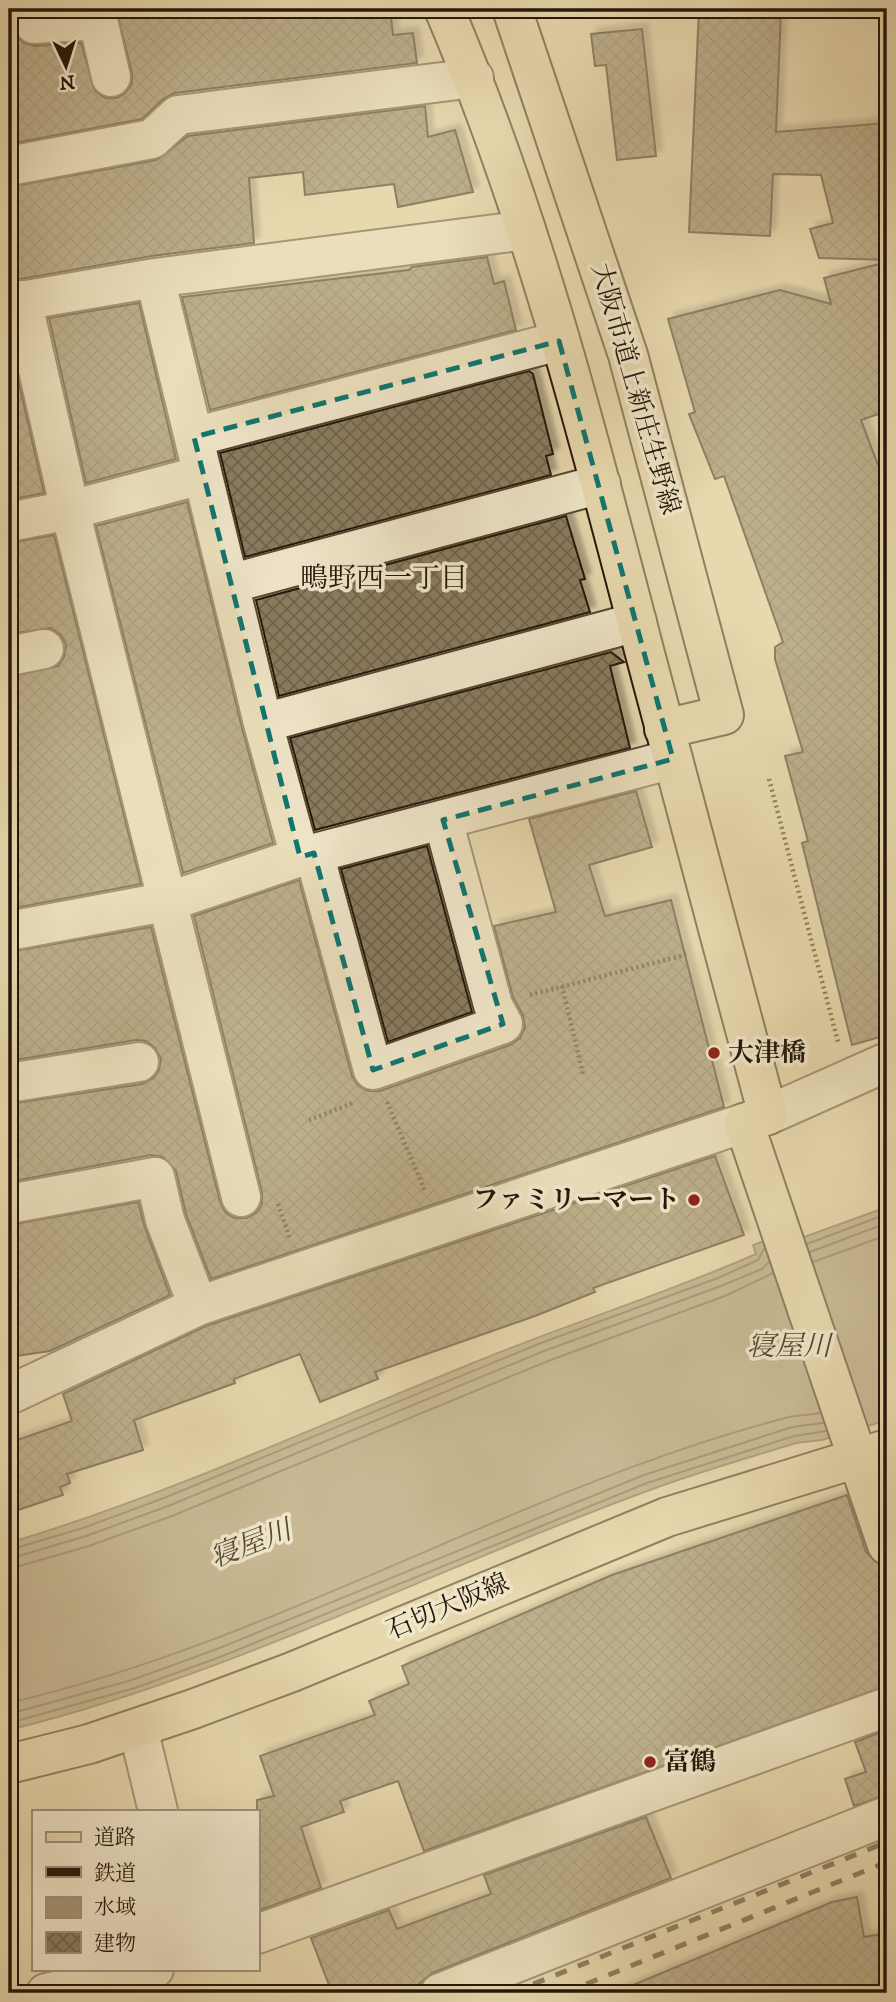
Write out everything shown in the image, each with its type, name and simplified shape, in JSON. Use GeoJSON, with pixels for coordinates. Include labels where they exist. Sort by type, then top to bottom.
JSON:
{"type":"FeatureCollection","features":[{"type":"Feature","properties":{"kind":"main road"},"geometry":{"type":"LineString","coordinates":[[444,9],[474,78],[526,230],[601,484],[669,744],[756,1119],[777,1225],[865,1447],[887,1545]]}},
{"type":"Feature","properties":{"kind":"main road","name":"大阪市道上新庄生野線"},"geometry":{"type":"LineString","coordinates":[[512,9],[628,355],[724,715],[669,744]]}},
{"type":"Feature","properties":{"kind":"main road","name":"石切大阪線"},"geometry":{"type":"LineString","coordinates":[[9,1764],[138,1728],[292,1672],[667,1517],[865,1447]]}},
{"type":"Feature","properties":{"kind":"street"},"geometry":{"type":"LineString","coordinates":[[9,17],[28,13],[34,24],[98,20],[111,77]]}},
{"type":"Feature","properties":{"kind":"street"},"geometry":{"type":"LineString","coordinates":[[9,166],[152,139],[178,115],[474,78]]}},
{"type":"Feature","properties":{"kind":"street"},"geometry":{"type":"LineString","coordinates":[[259,1199],[170,901],[16,301],[155,278],[526,230]]}},
{"type":"Feature","properties":{"kind":"street"},"geometry":{"type":"LineString","coordinates":[[155,278],[263,723],[377,1081],[503,1024],[493,1005],[443,820]]}},
{"type":"Feature","properties":{"kind":"street"},"geometry":{"type":"LineString","coordinates":[[194,437],[559,341]]}},
{"type":"Feature","properties":{"kind":"street"},"geometry":{"type":"LineString","coordinates":[[9,522],[71,510],[202,475]]}},
{"type":"Feature","properties":{"kind":"street"},"geometry":{"type":"LineString","coordinates":[[229,584],[601,484]]}},
{"type":"Feature","properties":{"kind":"street"},"geometry":{"type":"LineString","coordinates":[[263,723],[637,622]]}},
{"type":"Feature","properties":{"kind":"street"},"geometry":{"type":"LineString","coordinates":[[9,931],[170,901],[307,855],[443,820],[669,744]]}},
{"type":"Feature","properties":{"kind":"street"},"geometry":{"type":"LineString","coordinates":[[9,1083],[139,1062]]}},
{"type":"Feature","properties":{"kind":"street"},"geometry":{"type":"LineString","coordinates":[[9,1395],[198,1306],[756,1119],[887,1062]]}},
{"type":"Feature","properties":{"kind":"street"},"geometry":{"type":"LineString","coordinates":[[9,1204],[155,1177],[165,1220],[198,1306]]}},
{"type":"Feature","properties":{"kind":"street"},"geometry":{"type":"LineString","coordinates":[[259,1933],[887,1707]]}},
{"type":"Feature","properties":{"kind":"street"},"geometry":{"type":"LineString","coordinates":[[138,1728],[158,1810]]}},
{"type":"Feature","properties":{"kind":"street"},"geometry":{"type":"LineString","coordinates":[[440,1993],[887,1815]]}},
{"type":"Feature","properties":{"kind":"street"},"geometry":{"type":"LineString","coordinates":[[46,1993],[150,1970]]}},
{"type":"Feature","properties":{"kind":"path"},"geometry":{"type":"LineString","coordinates":[[769,779],[848,1078]]}},
{"type":"Feature","properties":{"kind":"path"},"geometry":{"type":"LineString","coordinates":[[493,1005],[699,951]]}},
{"type":"Feature","properties":{"kind":"path"},"geometry":{"type":"LineString","coordinates":[[562,986],[583,1074]]}},
{"type":"Feature","properties":{"kind":"path"},"geometry":{"type":"LineString","coordinates":[[309,1120],[377,1081],[428,1197]]}},
{"type":"Feature","properties":{"kind":"path"},"geometry":{"type":"LineString","coordinates":[[259,1199],[301,1273]]}},
{"type":"Feature","properties":{"kind":"highlighted area"},"geometry":{"type":"Polygon","coordinates":[[[559,341],[673,759],[443,820],[503,1024],[373,1070],[314,853],[300,857],[194,437],[559,341]]]}},
{"type":"Feature","properties":{"kind":"water","name":"寝屋川"},"geometry":{"type":"Polygon","coordinates":[[[887,1207],[887,1420],[822,1440],[796,1443],[668,1483],[570,1520],[333,1619],[173,1680],[92,1707],[9,1730],[9,1543],[185,1481],[508,1349],[721,1269],[756,1254],[753,1245],[799,1229],[804,1237],[887,1207]]]}},
{"type":"Feature","properties":{"kind":"building"},"geometry":{"type":"Polygon","coordinates":[[[116,9],[156,9],[157,14],[229,9],[390,9],[393,35],[413,33],[417,63],[175,93],[163,99],[142,119],[9,144],[9,38],[18,38],[35,46],[81,43],[95,91],[105,98],[117,98],[132,84],[132,73],[116,9]]]}},
{"type":"Feature","properties":{"kind":"building"},"geometry":{"type":"Polygon","coordinates":[[[699,9],[781,12],[776,132],[887,123],[887,260],[819,258],[810,229],[833,223],[821,175],[773,174],[770,236],[689,232],[699,9]]]}},
{"type":"Feature","properties":{"kind":"building"},"geometry":{"type":"Polygon","coordinates":[[[642,29],[656,156],[617,160],[606,65],[595,66],[591,34],[642,29]]]}},
{"type":"Feature","properties":{"kind":"building"},"geometry":{"type":"Polygon","coordinates":[[[425,106],[428,137],[455,130],[473,192],[398,207],[394,184],[305,195],[303,172],[249,178],[254,243],[152,256],[9,281],[9,187],[156,160],[188,136],[425,106]]]}},
{"type":"Feature","properties":{"kind":"building"},"geometry":{"type":"Polygon","coordinates":[[[487,257],[494,284],[504,281],[516,330],[210,410],[182,297],[409,270],[412,267],[487,257]]]}},
{"type":"Feature","properties":{"kind":"building"},"geometry":{"type":"Polygon","coordinates":[[[887,262],[887,411],[861,420],[887,489],[887,1035],[852,1045],[802,843],[808,841],[785,756],[803,752],[775,659],[775,647],[783,642],[724,476],[715,479],[689,414],[695,412],[668,319],[780,290],[831,304],[824,278],[887,262]]]}},
{"type":"Feature","properties":{"kind":"building"},"geometry":{"type":"Polygon","coordinates":[[[139,303],[176,459],[86,483],[49,318],[139,303]]]}},
{"type":"Feature","properties":{"kind":"building"},"geometry":{"type":"Polygon","coordinates":[[[9,340],[44,493],[9,500],[9,340]]]}},
{"type":"Feature","properties":{"kind":"building"},"geometry":{"type":"Polygon","coordinates":[[[529,371],[533,374],[553,454],[546,456],[551,475],[245,557],[220,453],[529,371]]]}},
{"type":"Feature","properties":{"kind":"building"},"geometry":{"type":"Polygon","coordinates":[[[187,502],[273,843],[183,873],[96,526],[187,502]]]}},
{"type":"Feature","properties":{"kind":"building"},"geometry":{"type":"Polygon","coordinates":[[[566,516],[585,579],[580,580],[590,612],[279,696],[256,600],[566,516]]]}},
{"type":"Feature","properties":{"kind":"building"},"geometry":{"type":"Polygon","coordinates":[[[54,535],[141,884],[9,909],[9,677],[58,666],[64,657],[66,645],[61,635],[50,628],[9,634],[9,543],[54,535]]]}},
{"type":"Feature","properties":{"kind":"building"},"geometry":{"type":"Polygon","coordinates":[[[611,652],[624,662],[610,666],[630,748],[315,830],[290,738],[611,652]]]}},
{"type":"Feature","properties":{"kind":"building"},"geometry":{"type":"Polygon","coordinates":[[[636,791],[652,847],[589,865],[605,916],[671,900],[724,1107],[211,1279],[186,1214],[176,1171],[163,1157],[151,1155],[9,1182],[9,1104],[142,1084],[153,1078],[159,1070],[161,1059],[155,1048],[146,1041],[136,1040],[9,1061],[9,952],[151,927],[220,1202],[225,1212],[234,1218],[247,1218],[257,1212],[262,1204],[262,1192],[194,916],[299,880],[352,1076],[358,1085],[368,1091],[380,1091],[510,1045],[520,1038],[525,1027],[523,1015],[513,997],[494,926],[556,912],[529,819],[636,791]]]}},
{"type":"Feature","properties":{"kind":"building"},"geometry":{"type":"Polygon","coordinates":[[[427,846],[472,1012],[388,1042],[341,869],[427,846]]]}},
{"type":"Feature","properties":{"kind":"building"},"geometry":{"type":"Polygon","coordinates":[[[715,1156],[744,1235],[593,1288],[595,1292],[535,1316],[375,1372],[378,1379],[320,1402],[300,1354],[234,1379],[235,1383],[134,1420],[143,1450],[67,1474],[70,1483],[60,1487],[63,1495],[9,1513],[9,1443],[72,1421],[63,1394],[206,1326],[715,1156]]]}},
{"type":"Feature","properties":{"kind":"building"},"geometry":{"type":"Polygon","coordinates":[[[138,1202],[170,1295],[50,1351],[9,1357],[9,1225],[138,1202]]]}},
{"type":"Feature","properties":{"kind":"building"},"geometry":{"type":"Polygon","coordinates":[[[847,1495],[866,1552],[880,1565],[887,1585],[887,1686],[424,1851],[398,1781],[340,1801],[344,1812],[301,1827],[321,1888],[259,1910],[257,1800],[274,1796],[260,1756],[375,1715],[369,1701],[409,1684],[402,1666],[612,1575],[847,1495]]]}},
{"type":"Feature","properties":{"kind":"building"},"geometry":{"type":"Polygon","coordinates":[[[887,1730],[887,1795],[854,1806],[845,1779],[866,1772],[855,1742],[887,1730]]]}},
{"type":"Feature","properties":{"kind":"building"},"geometry":{"type":"Polygon","coordinates":[[[646,1817],[671,1878],[432,1973],[419,1984],[419,1993],[332,1993],[311,1938],[389,1910],[397,1929],[491,1894],[484,1875],[646,1817]]]}},
{"type":"Feature","properties":{"kind":"building"},"geometry":{"type":"Polygon","coordinates":[[[857,1897],[864,1937],[887,1933],[887,1993],[614,1993],[832,1902],[857,1897]]]}},
{"type":"Feature","properties":{"kind":"railway"},"geometry":{"type":"LineString","coordinates":[[511,1993],[887,1842]]}},
{"type":"Feature","properties":{"kind":"railway"},"geometry":{"type":"LineString","coordinates":[[564,1993],[887,1862]]}},
{"type":"Feature","properties":{"kind":"place","name":"大津橋"},"geometry":{"type":"Point","coordinates":[714,1053]}},
{"type":"Feature","properties":{"kind":"place","name":"ファミリーマート"},"geometry":{"type":"Point","coordinates":[694,1200]}},
{"type":"Feature","properties":{"kind":"place","name":"富鶴"},"geometry":{"type":"Point","coordinates":[650,1762]}},
{"type":"Feature","properties":{"kind":"district","name":"鴫野西一丁目"},"geometry":{"type":"Point","coordinates":[384,578]}}]}
